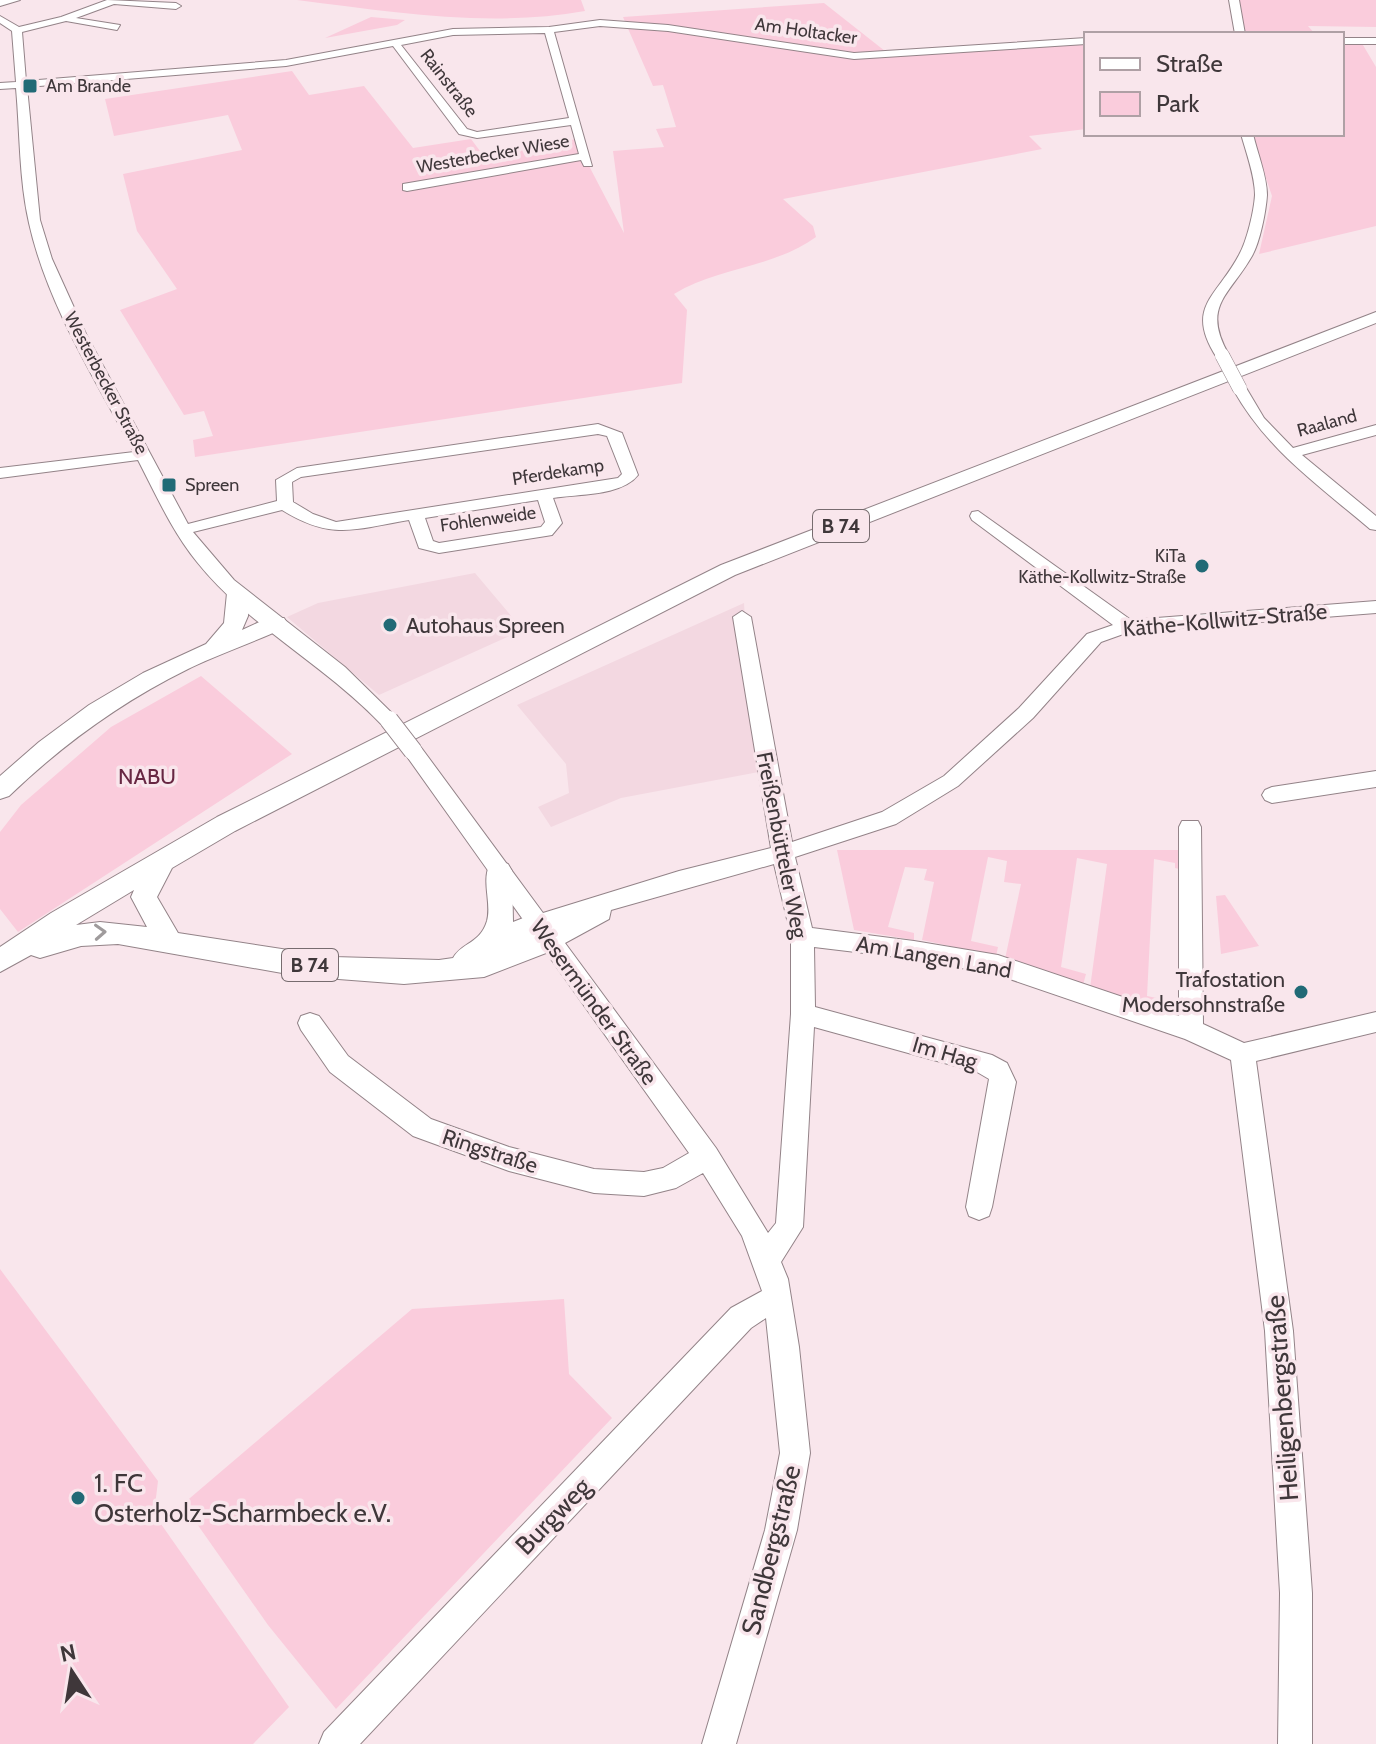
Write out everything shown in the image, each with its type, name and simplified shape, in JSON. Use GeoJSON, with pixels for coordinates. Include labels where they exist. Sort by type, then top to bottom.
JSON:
{"type":"FeatureCollection","features":[{"type":"Feature","properties":{"kind":"main road","name":"B 74"},"geometry":{"type":"LineString","coordinates":[[0,963],[60,921],[226,824],[728,570],[1376,317]]}},
{"type":"Feature","properties":{"kind":"main road"},"geometry":{"type":"LineString","coordinates":[[232,632],[239,611],[238,593]]}},
{"type":"Feature","properties":{"kind":"main road"},"geometry":{"type":"LineString","coordinates":[[207,652],[232,632],[272,620]]}},
{"type":"Feature","properties":{"kind":"main road"},"geometry":{"type":"LineString","coordinates":[[0,790],[49,744],[82,720],[272,620]]}},
{"type":"Feature","properties":{"kind":"main road"},"geometry":{"type":"LineString","coordinates":[[163,862],[144,897],[170,943]]}},
{"type":"Feature","properties":{"kind":"main road"},"geometry":{"type":"LineString","coordinates":[[490,945],[501,919],[499,871]]}},
{"type":"Feature","properties":{"kind":"main road"},"geometry":{"type":"LineString","coordinates":[[0,942],[60,921]]}},
{"type":"Feature","properties":{"kind":"main road"},"geometry":{"type":"LineString","coordinates":[[0,963],[87,932],[107,930],[170,943]]}},
{"type":"Feature","properties":{"kind":"main road","name":"B 74"},"geometry":{"type":"LineString","coordinates":[[170,943],[388,975],[425,974],[451,970],[490,945],[542,932]]}},
{"type":"Feature","properties":{"kind":"main road"},"geometry":{"type":"LineString","coordinates":[[451,970],[489,963],[542,932]]}},
{"type":"Feature","properties":{"kind":"street"},"geometry":{"type":"LineString","coordinates":[[0,3],[15,0]]}},
{"type":"Feature","properties":{"kind":"street"},"geometry":{"type":"LineString","coordinates":[[1234,0],[1240,32]]}},
{"type":"Feature","properties":{"kind":"street"},"geometry":{"type":"LineString","coordinates":[[0,19],[17,30],[64,19],[113,1],[176,6]]}},
{"type":"Feature","properties":{"kind":"street"},"geometry":{"type":"LineString","coordinates":[[64,19],[117,27]]}},
{"type":"Feature","properties":{"kind":"street","name":"Am Holtacker"},"geometry":{"type":"LineString","coordinates":[[549,30],[582,24],[618,24],[747,39],[854,56],[1084,41]]}},
{"type":"Feature","properties":{"kind":"street","name":"Westerbecker Straße"},"geometry":{"type":"LineString","coordinates":[[17,30],[34,220],[45,259],[79,334],[183,530],[197,554],[238,593],[350,679],[413,751]]}},
{"type":"Feature","properties":{"kind":"street"},"geometry":{"type":"LineString","coordinates":[[0,86],[286,63],[453,32],[549,30],[574,121]]}},
{"type":"Feature","properties":{"kind":"street"},"geometry":{"type":"LineString","coordinates":[[1344,41],[1376,41]]}},
{"type":"Feature","properties":{"kind":"street","name":"Rainstraße"},"geometry":{"type":"LineString","coordinates":[[396,44],[463,132],[477,135],[574,121]]}},
{"type":"Feature","properties":{"kind":"street","name":"Westerbecker Wiese"},"geometry":{"type":"LineString","coordinates":[[407,187],[586,160],[574,121]]}},
{"type":"Feature","properties":{"kind":"street"},"geometry":{"type":"LineString","coordinates":[[1247,136],[1261,194],[1247,253],[1212,303],[1208,316],[1214,341],[1267,432],[1289,454],[1376,525]]}},
{"type":"Feature","properties":{"kind":"street","name":"Pferdekamp"},"geometry":{"type":"LineString","coordinates":[[598,429],[614,433],[630,475],[623,482],[335,527],[307,518],[285,504],[284,480],[297,473],[598,429]]}},
{"type":"Feature","properties":{"kind":"street","name":"Raaland"},"geometry":{"type":"LineString","coordinates":[[1289,454],[1376,430]]}},
{"type":"Feature","properties":{"kind":"street"},"geometry":{"type":"LineString","coordinates":[[0,473],[144,454]]}},
{"type":"Feature","properties":{"kind":"street","name":"Fohlenweide"},"geometry":{"type":"LineString","coordinates":[[416,515],[425,544],[439,548],[546,531],[554,523],[544,495]]}},
{"type":"Feature","properties":{"kind":"street"},"geometry":{"type":"LineString","coordinates":[[183,530],[285,504]]}},
{"type":"Feature","properties":{"kind":"street"},"geometry":{"type":"LineString","coordinates":[[978,516],[1127,626]]}},
{"type":"Feature","properties":{"kind":"street","name":"Käthe-Kollwitz-Straße"},"geometry":{"type":"LineString","coordinates":[[542,932],[679,880],[783,853],[889,818],[951,781],[1026,713],[1094,638],[1127,626],[1376,607]]}},
{"type":"Feature","properties":{"kind":"street","name":"Freißenbütteler Weg"},"geometry":{"type":"LineString","coordinates":[[742,617],[783,853],[802,936],[803,1014],[789,1227],[767,1258]]}},
{"type":"Feature","properties":{"kind":"street","name":"Wesermünder Straße"},"geometry":{"type":"LineString","coordinates":[[413,751],[707,1157],[752,1227],[767,1258]]}},
{"type":"Feature","properties":{"kind":"street"},"geometry":{"type":"LineString","coordinates":[[1272,795],[1376,779]]}},
{"type":"Feature","properties":{"kind":"street"},"geometry":{"type":"LineString","coordinates":[[1190,827],[1191,1030]]}},
{"type":"Feature","properties":{"kind":"street","name":"Am Langen Land"},"geometry":{"type":"LineString","coordinates":[[802,936],[914,950],[998,965],[1191,1030],[1243,1054]]}},
{"type":"Feature","properties":{"kind":"street","name":"Im Hag"},"geometry":{"type":"LineString","coordinates":[[803,1014],[983,1063],[998,1071],[1003,1082],[979,1207]]}},
{"type":"Feature","properties":{"kind":"street"},"geometry":{"type":"LineString","coordinates":[[1243,1054],[1376,1022]]}},
{"type":"Feature","properties":{"kind":"street","name":"Ringstraße"},"geometry":{"type":"LineString","coordinates":[[310,1023],[339,1064],[422,1128],[509,1159],[594,1181],[644,1184],[667,1179],[707,1157]]}},
{"type":"Feature","properties":{"kind":"street","name":"Heiligenbergstraße"},"geometry":{"type":"LineString","coordinates":[[1243,1054],[1279,1331],[1296,1593],[1295,1744]]}},
{"type":"Feature","properties":{"kind":"street","name":"Sandbergstraße"},"geometry":{"type":"LineString","coordinates":[[719,1744],[790,1491],[795,1453],[778,1301],[767,1258]]}},
{"type":"Feature","properties":{"kind":"street","name":"Burgweg"},"geometry":{"type":"LineString","coordinates":[[336,1744],[741,1318],[761,1305],[778,1301]]}},
{"type":"Feature","properties":{"kind":"shaded area"},"geometry":{"type":"Polygon","coordinates":[[[475,573],[523,630],[379,695],[287,617],[318,603],[475,573]]]}},
{"type":"Feature","properties":{"kind":"shaded area"},"geometry":{"type":"Polygon","coordinates":[[[744,603],[752,730],[775,769],[621,798],[551,827],[538,807],[569,793],[566,764],[517,705],[744,603]]]}},
{"type":"Feature","properties":{"kind":"green space"},"geometry":{"type":"Polygon","coordinates":[[[297,0],[581,0],[585,11],[549,16],[477,18],[297,0]]]}},
{"type":"Feature","properties":{"kind":"green space"},"geometry":{"type":"Polygon","coordinates":[[[1237,0],[1376,0],[1376,27],[1308,26],[1313,32],[1240,32],[1237,0]]]}},
{"type":"Feature","properties":{"kind":"green space"},"geometry":{"type":"Polygon","coordinates":[[[824,3],[890,55],[1084,43],[1084,129],[1029,136],[1042,149],[783,199],[813,226],[816,237],[782,255],[709,278],[674,294],[687,310],[682,383],[195,457],[193,440],[213,436],[204,411],[184,415],[120,310],[177,289],[137,231],[123,174],[242,150],[228,115],[114,136],[105,99],[292,71],[309,95],[364,86],[413,148],[471,139],[483,155],[582,138],[588,164],[624,233],[613,151],[664,147],[656,129],[676,127],[663,85],[653,86],[623,17],[824,3]]]}},
{"type":"Feature","properties":{"kind":"green space"},"geometry":{"type":"Polygon","coordinates":[[[371,17],[405,20],[397,25],[325,38],[371,17]]]}},
{"type":"Feature","properties":{"kind":"green space"},"geometry":{"type":"Polygon","coordinates":[[[1344,40],[1360,40],[1376,67],[1376,226],[1259,254],[1272,196],[1252,136],[1344,136],[1344,40]]]}},
{"type":"Feature","properties":{"kind":"green space","name":"NABU"},"geometry":{"type":"Polygon","coordinates":[[[201,676],[292,754],[18,932],[0,909],[0,832],[21,805],[111,727],[201,676]]]}},
{"type":"Feature","properties":{"kind":"green space"},"geometry":{"type":"Polygon","coordinates":[[[837,850],[1182,850],[1184,870],[1175,868],[1175,863],[1154,859],[1147,996],[1171,1001],[1173,1019],[1090,988],[1107,864],[1077,858],[1061,967],[1086,974],[1083,985],[1005,959],[1021,884],[1004,882],[1007,861],[988,857],[971,941],[998,947],[996,956],[922,940],[934,882],[924,880],[927,869],[905,867],[888,927],[914,933],[914,940],[854,930],[837,850]]]}},
{"type":"Feature","properties":{"kind":"green space"},"geometry":{"type":"Polygon","coordinates":[[[1225,895],[1259,946],[1221,954],[1216,896],[1225,895]]]}},
{"type":"Feature","properties":{"kind":"green space","name":"1. FC Osterholz-Scharmbeck e.V."},"geometry":{"type":"Polygon","coordinates":[[[0,1269],[158,1481],[154,1514],[289,1707],[253,1744],[0,1744],[0,1269]]]}},
{"type":"Feature","properties":{"kind":"green space"},"geometry":{"type":"Polygon","coordinates":[[[564,1299],[569,1374],[612,1418],[336,1709],[268,1625],[183,1504],[412,1309],[564,1299]]]}},
{"type":"Feature","properties":{"kind":"place","name":"Am Brande"},"geometry":{"type":"Point","coordinates":[30,86]}},
{"type":"Feature","properties":{"kind":"place","name":"Spreen"},"geometry":{"type":"Point","coordinates":[169,485]}},
{"type":"Feature","properties":{"kind":"place","name":"KiTa Käthe-Kollwitz-Straße"},"geometry":{"type":"Point","coordinates":[1202,566]}},
{"type":"Feature","properties":{"kind":"place","name":"Autohaus Spreen"},"geometry":{"type":"Point","coordinates":[390,625]}},
{"type":"Feature","properties":{"kind":"place","name":"Trafostation Modersohnstraße"},"geometry":{"type":"Point","coordinates":[1301,992]}},
{"type":"Feature","properties":{"kind":"place","name":"1. FC Osterholz-Scharmbeck e.V."},"geometry":{"type":"Point","coordinates":[78,1498]}}]}
